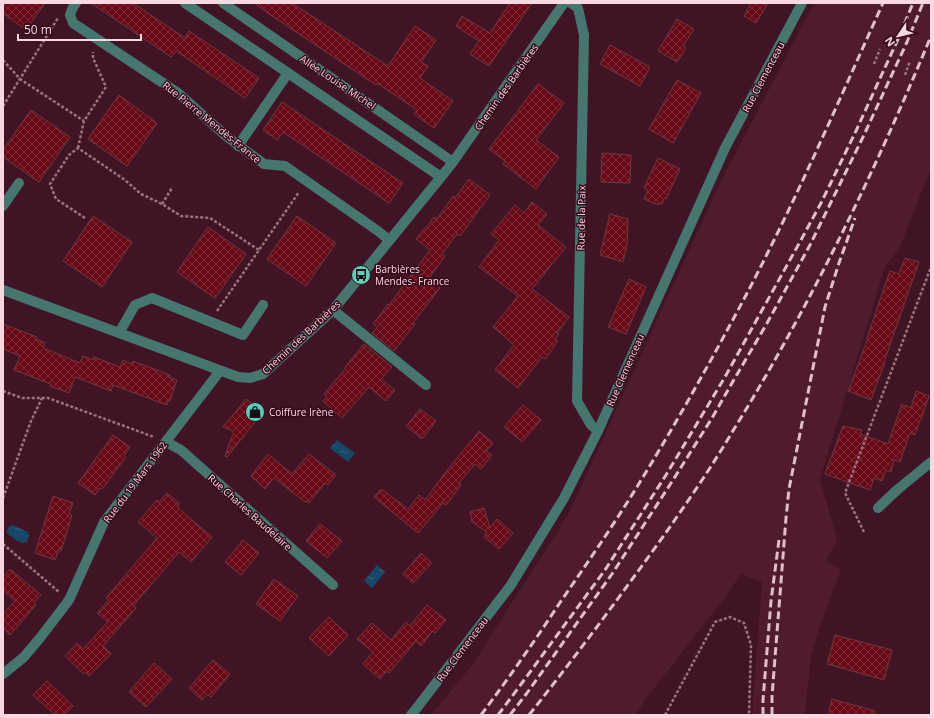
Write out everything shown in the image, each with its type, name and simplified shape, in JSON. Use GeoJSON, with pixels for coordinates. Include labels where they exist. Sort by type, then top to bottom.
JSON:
{"type":"FeatureCollection","features":[{"type":"Feature","properties":{"kind":"street","name":"Rue Pierre Mendès-France"},"geometry":{"type":"LineString","coordinates":[[76,3],[70,15],[73,23],[178,93],[238,146],[264,164],[285,166],[389,240]]}},
{"type":"Feature","properties":{"kind":"street"},"geometry":{"type":"LineString","coordinates":[[185,3],[441,177]]}},
{"type":"Feature","properties":{"kind":"street","name":"Allée Louise Michel"},"geometry":{"type":"LineString","coordinates":[[222,3],[454,162]]}},
{"type":"Feature","properties":{"kind":"street","name":"Chemin des Barbières"},"geometry":{"type":"LineString","coordinates":[[3,290],[238,377],[250,378],[263,374],[333,310],[454,162],[564,3]]}},
{"type":"Feature","properties":{"kind":"street","name":"Rue de la Paix"},"geometry":{"type":"LineString","coordinates":[[570,3],[578,8],[584,35],[577,401],[591,425],[598,431]]}},
{"type":"Feature","properties":{"kind":"street","name":"Rue Clemenceau"},"geometry":{"type":"LineString","coordinates":[[411,715],[511,585],[564,498],[598,431],[725,148],[802,3]]}},
{"type":"Feature","properties":{"kind":"street"},"geometry":{"type":"LineString","coordinates":[[238,146],[288,73]]}},
{"type":"Feature","properties":{"kind":"street"},"geometry":{"type":"LineString","coordinates":[[3,206],[20,183]]}},
{"type":"Feature","properties":{"kind":"street"},"geometry":{"type":"LineString","coordinates":[[119,333],[135,305],[152,298],[242,335],[263,305]]}},
{"type":"Feature","properties":{"kind":"street"},"geometry":{"type":"LineString","coordinates":[[333,310],[426,385]]}},
{"type":"Feature","properties":{"kind":"street","name":"Rue du 19 Mars 1962"},"geometry":{"type":"LineString","coordinates":[[3,674],[24,657],[69,600],[104,522],[220,370]]}},
{"type":"Feature","properties":{"kind":"street","name":"Rue Charles Baudelaire"},"geometry":{"type":"LineString","coordinates":[[166,442],[180,450],[333,585]]}},
{"type":"Feature","properties":{"kind":"street"},"geometry":{"type":"LineString","coordinates":[[878,508],[931,462]]}},
{"type":"Feature","properties":{"kind":"path"},"geometry":{"type":"LineString","coordinates":[[3,106],[60,16]]}},
{"type":"Feature","properties":{"kind":"path"},"geometry":{"type":"LineString","coordinates":[[85,218],[56,199],[50,184],[69,155],[78,148],[84,121],[106,87],[93,58],[92,36]]}},
{"type":"Feature","properties":{"kind":"path"},"geometry":{"type":"LineString","coordinates":[[874,64],[880,50]]}},
{"type":"Feature","properties":{"kind":"path"},"geometry":{"type":"LineString","coordinates":[[3,60],[20,79],[84,121]]}},
{"type":"Feature","properties":{"kind":"path"},"geometry":{"type":"LineString","coordinates":[[904,75],[910,61]]}},
{"type":"Feature","properties":{"kind":"path"},"geometry":{"type":"LineString","coordinates":[[78,148],[125,180],[141,194],[162,204],[181,216],[210,218],[259,250]]}},
{"type":"Feature","properties":{"kind":"path"},"geometry":{"type":"LineString","coordinates":[[210,322],[306,181]]}},
{"type":"Feature","properties":{"kind":"path"},"geometry":{"type":"LineString","coordinates":[[162,204],[172,188]]}},
{"type":"Feature","properties":{"kind":"path"},"geometry":{"type":"LineString","coordinates":[[864,532],[845,493],[931,267]]}},
{"type":"Feature","properties":{"kind":"path"},"geometry":{"type":"LineString","coordinates":[[3,391],[22,398],[48,398],[166,442]]}},
{"type":"Feature","properties":{"kind":"path"},"geometry":{"type":"LineString","coordinates":[[3,498],[31,422],[42,398]]}},
{"type":"Feature","properties":{"kind":"path"},"geometry":{"type":"LineString","coordinates":[[3,544],[69,600]]}},
{"type":"Feature","properties":{"kind":"path"},"geometry":{"type":"LineString","coordinates":[[665,715],[715,622],[730,617],[744,623],[751,645],[749,715]]}},
{"type":"Feature","properties":{"kind":"shaded area"},"geometry":{"type":"Polygon","coordinates":[[[814,3],[931,3],[931,168],[899,249],[885,267],[820,479],[837,540],[826,561],[841,570],[823,617],[811,656],[805,715],[753,715],[762,582],[741,574],[723,600],[644,701],[636,715],[431,715],[473,664],[568,515],[718,187],[814,3]]]}},
{"type":"Feature","properties":{"kind":"water"},"geometry":{"type":"Polygon","coordinates":[[[337,440],[355,453],[348,462],[330,448],[337,440]]]}},
{"type":"Feature","properties":{"kind":"water"},"geometry":{"type":"Polygon","coordinates":[[[12,525],[28,532],[29,536],[27,542],[19,542],[7,533],[7,530],[12,525]]]}},
{"type":"Feature","properties":{"kind":"water"},"geometry":{"type":"Polygon","coordinates":[[[377,565],[385,572],[372,588],[364,581],[377,565]]]}},
{"type":"Feature","properties":{"kind":"building"},"geometry":{"type":"Polygon","coordinates":[[[3,3],[45,3],[26,30],[3,13],[3,3]]]}},
{"type":"Feature","properties":{"kind":"building"},"geometry":{"type":"Polygon","coordinates":[[[91,3],[133,3],[185,38],[189,31],[259,78],[245,98],[176,51],[171,57],[91,3]]]}},
{"type":"Feature","properties":{"kind":"building"},"geometry":{"type":"Polygon","coordinates":[[[254,3],[292,3],[388,66],[415,26],[436,40],[421,62],[428,66],[420,78],[453,101],[434,128],[414,114],[417,110],[377,83],[376,85],[254,3]]]}},
{"type":"Feature","properties":{"kind":"building"},"geometry":{"type":"Polygon","coordinates":[[[510,3],[532,3],[489,66],[470,54],[479,41],[456,26],[462,16],[490,33],[510,3]]]}},
{"type":"Feature","properties":{"kind":"building"},"geometry":{"type":"Polygon","coordinates":[[[751,3],[768,3],[756,23],[744,16],[751,3]]]}},
{"type":"Feature","properties":{"kind":"building"},"geometry":{"type":"Polygon","coordinates":[[[677,19],[694,29],[683,46],[686,48],[677,62],[658,51],[677,19]]]}},
{"type":"Feature","properties":{"kind":"building"},"geometry":{"type":"Polygon","coordinates":[[[610,45],[650,67],[640,86],[600,64],[610,45]]]}},
{"type":"Feature","properties":{"kind":"building"},"geometry":{"type":"Polygon","coordinates":[[[677,80],[701,93],[673,143],[649,129],[677,80]]]}},
{"type":"Feature","properties":{"kind":"building"},"geometry":{"type":"Polygon","coordinates":[[[538,84],[564,103],[536,140],[559,157],[536,189],[503,164],[505,161],[489,149],[538,84]]]}},
{"type":"Feature","properties":{"kind":"building"},"geometry":{"type":"Polygon","coordinates":[[[119,95],[157,123],[127,166],[88,139],[119,95]]]}},
{"type":"Feature","properties":{"kind":"building"},"geometry":{"type":"Polygon","coordinates":[[[282,102],[403,183],[389,203],[283,132],[277,140],[263,130],[282,102]]]}},
{"type":"Feature","properties":{"kind":"building"},"geometry":{"type":"Polygon","coordinates":[[[31,110],[70,137],[39,182],[3,157],[3,150],[31,110]]]}},
{"type":"Feature","properties":{"kind":"building"},"geometry":{"type":"Polygon","coordinates":[[[602,153],[631,155],[630,183],[601,182],[602,153]]]}},
{"type":"Feature","properties":{"kind":"building"},"geometry":{"type":"Polygon","coordinates":[[[658,158],[680,169],[666,199],[664,198],[662,204],[656,204],[644,199],[648,190],[644,188],[658,158]]]}},
{"type":"Feature","properties":{"kind":"building"},"geometry":{"type":"Polygon","coordinates":[[[469,179],[490,195],[460,236],[457,234],[442,254],[445,256],[430,277],[433,280],[432,282],[440,288],[394,351],[372,333],[378,327],[373,324],[430,250],[416,239],[434,217],[437,219],[453,196],[455,198],[469,179]]]}},
{"type":"Feature","properties":{"kind":"building"},"geometry":{"type":"Polygon","coordinates":[[[532,202],[547,214],[538,225],[566,247],[532,289],[569,317],[557,333],[559,334],[555,339],[558,341],[545,359],[542,357],[518,388],[495,370],[514,345],[493,327],[518,296],[479,267],[499,240],[491,234],[515,205],[524,213],[532,202]]]}},
{"type":"Feature","properties":{"kind":"building"},"geometry":{"type":"Polygon","coordinates":[[[610,214],[628,219],[627,245],[623,262],[600,255],[610,214]]]}},
{"type":"Feature","properties":{"kind":"building"},"geometry":{"type":"Polygon","coordinates":[[[93,216],[132,242],[102,287],[63,261],[93,216]]]}},
{"type":"Feature","properties":{"kind":"building"},"geometry":{"type":"Polygon","coordinates":[[[297,216],[336,243],[306,286],[267,259],[297,216]]]}},
{"type":"Feature","properties":{"kind":"building"},"geometry":{"type":"Polygon","coordinates":[[[208,227],[246,254],[215,298],[177,272],[208,227]]]}},
{"type":"Feature","properties":{"kind":"building"},"geometry":{"type":"Polygon","coordinates":[[[905,258],[919,262],[871,400],[848,391],[868,338],[890,271],[899,274],[905,258]]]}},
{"type":"Feature","properties":{"kind":"building"},"geometry":{"type":"Polygon","coordinates":[[[629,279],[646,287],[626,334],[608,327],[629,279]]]}},
{"type":"Feature","properties":{"kind":"building"},"geometry":{"type":"Polygon","coordinates":[[[3,324],[37,337],[36,339],[45,343],[43,348],[80,363],[83,356],[93,360],[94,357],[120,367],[123,360],[132,364],[133,361],[170,375],[169,377],[177,380],[170,401],[168,401],[167,405],[113,385],[111,391],[75,377],[69,393],[50,386],[51,384],[14,370],[20,356],[3,349],[3,324]]]}},
{"type":"Feature","properties":{"kind":"building"},"geometry":{"type":"Polygon","coordinates":[[[364,344],[392,367],[381,379],[395,390],[386,401],[369,387],[342,418],[323,401],[327,397],[324,394],[364,344]]]}},
{"type":"Feature","properties":{"kind":"building"},"geometry":{"type":"Polygon","coordinates":[[[916,391],[929,396],[921,420],[915,435],[910,433],[900,462],[894,460],[891,472],[886,470],[882,481],[874,478],[870,490],[825,474],[843,426],[862,430],[860,434],[888,444],[902,404],[911,408],[916,391]]]}},
{"type":"Feature","properties":{"kind":"building"},"geometry":{"type":"Polygon","coordinates":[[[246,399],[263,412],[227,457],[225,456],[234,431],[223,427],[246,399]]]}},
{"type":"Feature","properties":{"kind":"building"},"geometry":{"type":"Polygon","coordinates":[[[523,405],[541,420],[522,442],[504,427],[523,405]]]}},
{"type":"Feature","properties":{"kind":"building"},"geometry":{"type":"Polygon","coordinates":[[[420,409],[436,421],[422,439],[406,426],[420,409]]]}},
{"type":"Feature","properties":{"kind":"building"},"geometry":{"type":"Polygon","coordinates":[[[479,431],[493,443],[486,451],[492,455],[481,469],[475,464],[459,483],[461,485],[446,505],[443,503],[418,533],[374,497],[381,489],[408,509],[419,495],[425,500],[479,431]]]}},
{"type":"Feature","properties":{"kind":"building"},"geometry":{"type":"Polygon","coordinates":[[[113,435],[130,447],[124,455],[126,457],[102,489],[100,488],[95,495],[78,483],[113,435]]]}},
{"type":"Feature","properties":{"kind":"building"},"geometry":{"type":"Polygon","coordinates":[[[268,454],[292,474],[309,454],[336,475],[328,485],[325,483],[309,503],[306,501],[305,502],[274,478],[265,489],[251,476],[268,454]]]}},
{"type":"Feature","properties":{"kind":"building"},"geometry":{"type":"Polygon","coordinates":[[[167,493],[180,504],[177,507],[212,537],[191,562],[179,552],[133,606],[136,608],[103,646],[111,654],[89,676],[86,672],[84,674],[65,656],[77,643],[83,649],[108,622],[97,613],[109,600],[106,598],[157,538],[138,522],[157,500],[159,502],[167,493]]]}},
{"type":"Feature","properties":{"kind":"building"},"geometry":{"type":"Polygon","coordinates":[[[53,496],[73,503],[69,514],[72,515],[61,551],[59,550],[55,560],[35,553],[53,496]]]}},
{"type":"Feature","properties":{"kind":"building"},"geometry":{"type":"Polygon","coordinates":[[[484,508],[490,528],[497,519],[513,533],[499,549],[484,537],[487,532],[472,522],[470,512],[484,508]]]}},
{"type":"Feature","properties":{"kind":"building"},"geometry":{"type":"Polygon","coordinates":[[[320,524],[342,541],[327,558],[306,541],[320,524]]]}},
{"type":"Feature","properties":{"kind":"building"},"geometry":{"type":"Polygon","coordinates":[[[243,540],[259,553],[241,575],[225,562],[243,540]]]}},
{"type":"Feature","properties":{"kind":"building"},"geometry":{"type":"Polygon","coordinates":[[[421,553],[432,563],[413,583],[403,574],[421,553]]]}},
{"type":"Feature","properties":{"kind":"building"},"geometry":{"type":"Polygon","coordinates":[[[10,569],[41,595],[34,603],[36,605],[10,635],[3,628],[3,614],[15,601],[3,590],[3,577],[10,569]]]}},
{"type":"Feature","properties":{"kind":"building"},"geometry":{"type":"Polygon","coordinates":[[[274,579],[298,596],[280,621],[256,604],[274,579]]]}},
{"type":"Feature","properties":{"kind":"building"},"geometry":{"type":"Polygon","coordinates":[[[427,605],[446,620],[435,633],[433,631],[421,646],[416,641],[389,673],[387,671],[380,679],[363,664],[373,652],[357,639],[372,623],[391,640],[406,622],[410,626],[427,605]]]}},
{"type":"Feature","properties":{"kind":"building"},"geometry":{"type":"Polygon","coordinates":[[[329,617],[348,635],[329,656],[309,638],[329,617]]]}},
{"type":"Feature","properties":{"kind":"building"},"geometry":{"type":"Polygon","coordinates":[[[835,635],[892,650],[884,680],[827,664],[835,635]]]}},
{"type":"Feature","properties":{"kind":"building"},"geometry":{"type":"Polygon","coordinates":[[[213,660],[230,674],[211,697],[207,694],[202,700],[189,688],[213,660]]]}},
{"type":"Feature","properties":{"kind":"building"},"geometry":{"type":"Polygon","coordinates":[[[154,663],[172,679],[146,707],[129,692],[154,663]]]}},
{"type":"Feature","properties":{"kind":"building"},"geometry":{"type":"Polygon","coordinates":[[[47,681],[73,706],[64,715],[55,715],[33,695],[47,681]]]}},
{"type":"Feature","properties":{"kind":"building"},"geometry":{"type":"Polygon","coordinates":[[[832,699],[875,711],[875,715],[828,715],[832,699]]]}},
{"type":"Feature","properties":{"kind":"railway"},"geometry":{"type":"LineString","coordinates":[[481,715],[613,525],[691,395],[737,312],[776,236],[813,159],[883,3]]}},
{"type":"Feature","properties":{"kind":"railway"},"geometry":{"type":"LineString","coordinates":[[498,715],[605,570],[666,475],[725,377],[821,203],[855,133],[913,3]]}},
{"type":"Feature","properties":{"kind":"railway"},"geometry":{"type":"LineString","coordinates":[[510,715],[612,574],[712,418],[766,325],[810,245],[863,137],[907,42],[923,3]]}},
{"type":"Feature","properties":{"kind":"railway"},"geometry":{"type":"LineString","coordinates":[[529,715],[598,625],[691,497],[760,386],[814,289],[839,240],[887,139],[931,36]]}},
{"type":"Feature","properties":{"kind":"railway"},"geometry":{"type":"LineString","coordinates":[[772,715],[772,696],[789,489],[825,307],[855,218]]}},
{"type":"Feature","properties":{"kind":"railway"},"geometry":{"type":"LineString","coordinates":[[763,715],[771,601],[779,540]]}},
{"type":"Feature","properties":{"kind":"place","name":"Barbières Mendes- France"},"geometry":{"type":"Point","coordinates":[361,275]}},
{"type":"Feature","properties":{"kind":"place","name":"Coiffure Irène"},"geometry":{"type":"Point","coordinates":[255,412]}}]}
